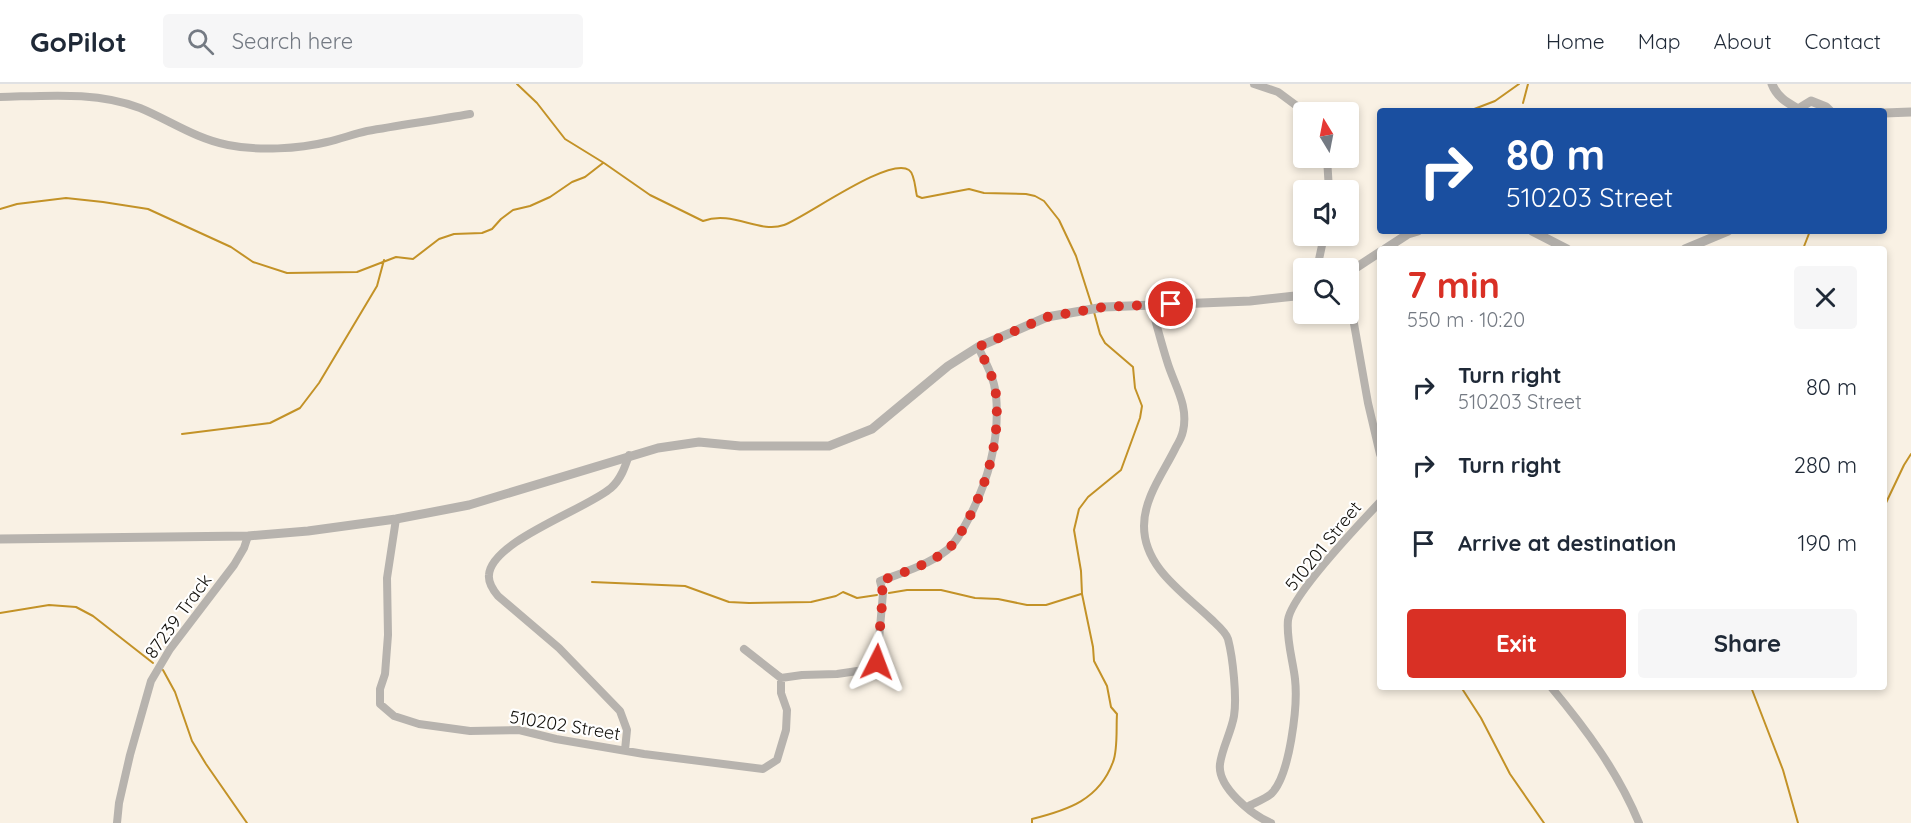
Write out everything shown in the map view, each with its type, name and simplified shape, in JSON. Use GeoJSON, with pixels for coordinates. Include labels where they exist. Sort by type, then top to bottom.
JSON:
{"type":"FeatureCollection","features":[{"type":"Feature","properties":{"kind":"street"},"geometry":{"type":"LineString","coordinates":[[1254,84],[1278,92],[1293,103]]}},
{"type":"Feature","properties":{"kind":"street"},"geometry":{"type":"LineString","coordinates":[[1772,84],[1775,92],[1784,101],[1796,108]]}},
{"type":"Feature","properties":{"kind":"street"},"geometry":{"type":"LineString","coordinates":[[0,97],[82,95],[118,101],[140,108],[202,138],[248,148],[326,143],[364,132],[470,114]]}},
{"type":"Feature","properties":{"kind":"street"},"geometry":{"type":"LineString","coordinates":[[1800,108],[1811,101],[1827,108]]}},
{"type":"Feature","properties":{"kind":"street"},"geometry":{"type":"LineString","coordinates":[[1887,113],[1911,112]]}},
{"type":"Feature","properties":{"kind":"street"},"geometry":{"type":"LineString","coordinates":[[1390,246],[1408,234]]}},
{"type":"Feature","properties":{"kind":"street"},"geometry":{"type":"LineString","coordinates":[[1538,234],[1561,246]]}},
{"type":"Feature","properties":{"kind":"street"},"geometry":{"type":"LineString","coordinates":[[1692,246],[1721,234]]}},
{"type":"Feature","properties":{"kind":"street"},"geometry":{"type":"LineString","coordinates":[[1359,266],[1377,254]]}},
{"type":"Feature","properties":{"kind":"street"},"geometry":{"type":"LineString","coordinates":[[0,539],[248,536],[308,531],[396,519],[469,505],[658,448],[699,442],[740,446],[829,446],[872,429],[948,366],[978,347],[1047,317],[1104,307],[1250,301],[1293,296]]}},
{"type":"Feature","properties":{"kind":"street"},"geometry":{"type":"LineString","coordinates":[[1151,304],[1168,363],[1183,402],[1185,415],[1183,433],[1154,487],[1146,509],[1144,526],[1147,551],[1158,568],[1228,636],[1233,669],[1234,716],[1219,766],[1224,784],[1261,819],[1271,823]]}},
{"type":"Feature","properties":{"kind":"street"},"geometry":{"type":"LineString","coordinates":[[1354,324],[1377,441]]}},
{"type":"Feature","properties":{"kind":"street"},"geometry":{"type":"LineString","coordinates":[[744,649],[781,678],[864,670],[877,662],[883,593],[880,581],[928,562],[948,549],[966,524],[982,491],[992,459],[996,394],[989,368],[978,347]]}},
{"type":"Feature","properties":{"kind":"street"},"geometry":{"type":"LineString","coordinates":[[625,750],[627,730],[620,711],[559,648],[498,596],[491,587],[489,574],[491,566],[504,551],[523,537],[601,496],[614,486],[623,472],[629,455]]}},
{"type":"Feature","properties":{"kind":"street","name":"510201 Street"},"geometry":{"type":"LineString","coordinates":[[1247,807],[1271,794],[1279,781],[1296,718],[1295,682],[1288,619],[1304,591],[1348,536],[1377,505]]}},
{"type":"Feature","properties":{"kind":"street","name":"510202 Street"},"geometry":{"type":"LineString","coordinates":[[396,519],[387,578],[388,635],[385,674],[380,689],[380,704],[394,716],[419,724],[470,731],[519,730],[556,740],[763,769],[777,760],[786,730],[787,710],[781,678]]}},
{"type":"Feature","properties":{"kind":"street","name":"87239 Track"},"geometry":{"type":"LineString","coordinates":[[117,823],[119,803],[151,681],[170,649],[234,565],[248,536]]}},
{"type":"Feature","properties":{"kind":"street"},"geometry":{"type":"LineString","coordinates":[[1554,690],[1582,724],[1609,764],[1639,823]]}},
{"type":"Feature","properties":{"kind":"waterway"},"geometry":{"type":"LineString","coordinates":[[517,84],[537,103],[565,139],[650,195],[703,221],[725,218],[765,227],[784,225],[866,179],[899,168],[911,172],[917,196],[922,198],[969,189],[984,193],[1035,196],[1044,201],[1059,220],[1076,256],[1092,306]]}},
{"type":"Feature","properties":{"kind":"waterway"},"geometry":{"type":"LineString","coordinates":[[1477,108],[1495,101],[1519,84]]}},
{"type":"Feature","properties":{"kind":"waterway"},"geometry":{"type":"LineString","coordinates":[[1523,103],[1528,84]]}},
{"type":"Feature","properties":{"kind":"waterway"},"geometry":{"type":"LineString","coordinates":[[0,209],[17,204],[66,198],[148,209],[231,247],[253,262],[287,273],[357,272],[396,257],[413,259],[439,239],[454,234],[482,233],[492,229],[513,210],[530,206],[550,197],[572,182],[585,177],[603,163]]}},
{"type":"Feature","properties":{"kind":"waterway"},"geometry":{"type":"LineString","coordinates":[[1804,246],[1809,234]]}},
{"type":"Feature","properties":{"kind":"waterway"},"geometry":{"type":"LineString","coordinates":[[182,434],[270,423],[300,408],[319,383],[377,286],[384,260]]}},
{"type":"Feature","properties":{"kind":"waterway"},"geometry":{"type":"LineString","coordinates":[[1032,823],[1032,819],[1070,807],[1091,794],[1107,775],[1116,751],[1117,714],[1111,707],[1107,686],[1094,661],[1074,530],[1079,509],[1088,497],[1121,470],[1140,418],[1142,406],[1135,388],[1133,367],[1105,343],[1094,312]]}},
{"type":"Feature","properties":{"kind":"waterway"},"geometry":{"type":"LineString","coordinates":[[1887,501],[1911,454]]}},
{"type":"Feature","properties":{"kind":"waterway"},"geometry":{"type":"LineString","coordinates":[[592,582],[685,586],[729,602],[749,603],[811,602],[843,592],[857,598],[877,595]]}},
{"type":"Feature","properties":{"kind":"waterway"},"geometry":{"type":"LineString","coordinates":[[889,593],[907,590],[941,590],[975,598],[998,599],[1027,605],[1046,605],[1081,594]]}},
{"type":"Feature","properties":{"kind":"waterway"},"geometry":{"type":"LineString","coordinates":[[0,613],[49,605],[76,607],[93,616],[153,663]]}},
{"type":"Feature","properties":{"kind":"waterway"},"geometry":{"type":"LineString","coordinates":[[163,670],[175,692],[192,741],[247,823]]}},
{"type":"Feature","properties":{"kind":"waterway"},"geometry":{"type":"LineString","coordinates":[[1463,690],[1481,718],[1510,774],[1544,823]]}},
{"type":"Feature","properties":{"kind":"waterway"},"geometry":{"type":"LineString","coordinates":[[1752,690],[1783,770],[1798,823]]}},
{"type":"Feature","properties":{"kind":"route"},"geometry":{"type":"LineString","coordinates":[[877,662],[883,593],[880,581],[928,562],[948,549],[959,536],[982,491],[992,459],[996,394],[989,368],[978,347],[1047,317],[1104,307],[1171,304]]}}]}
